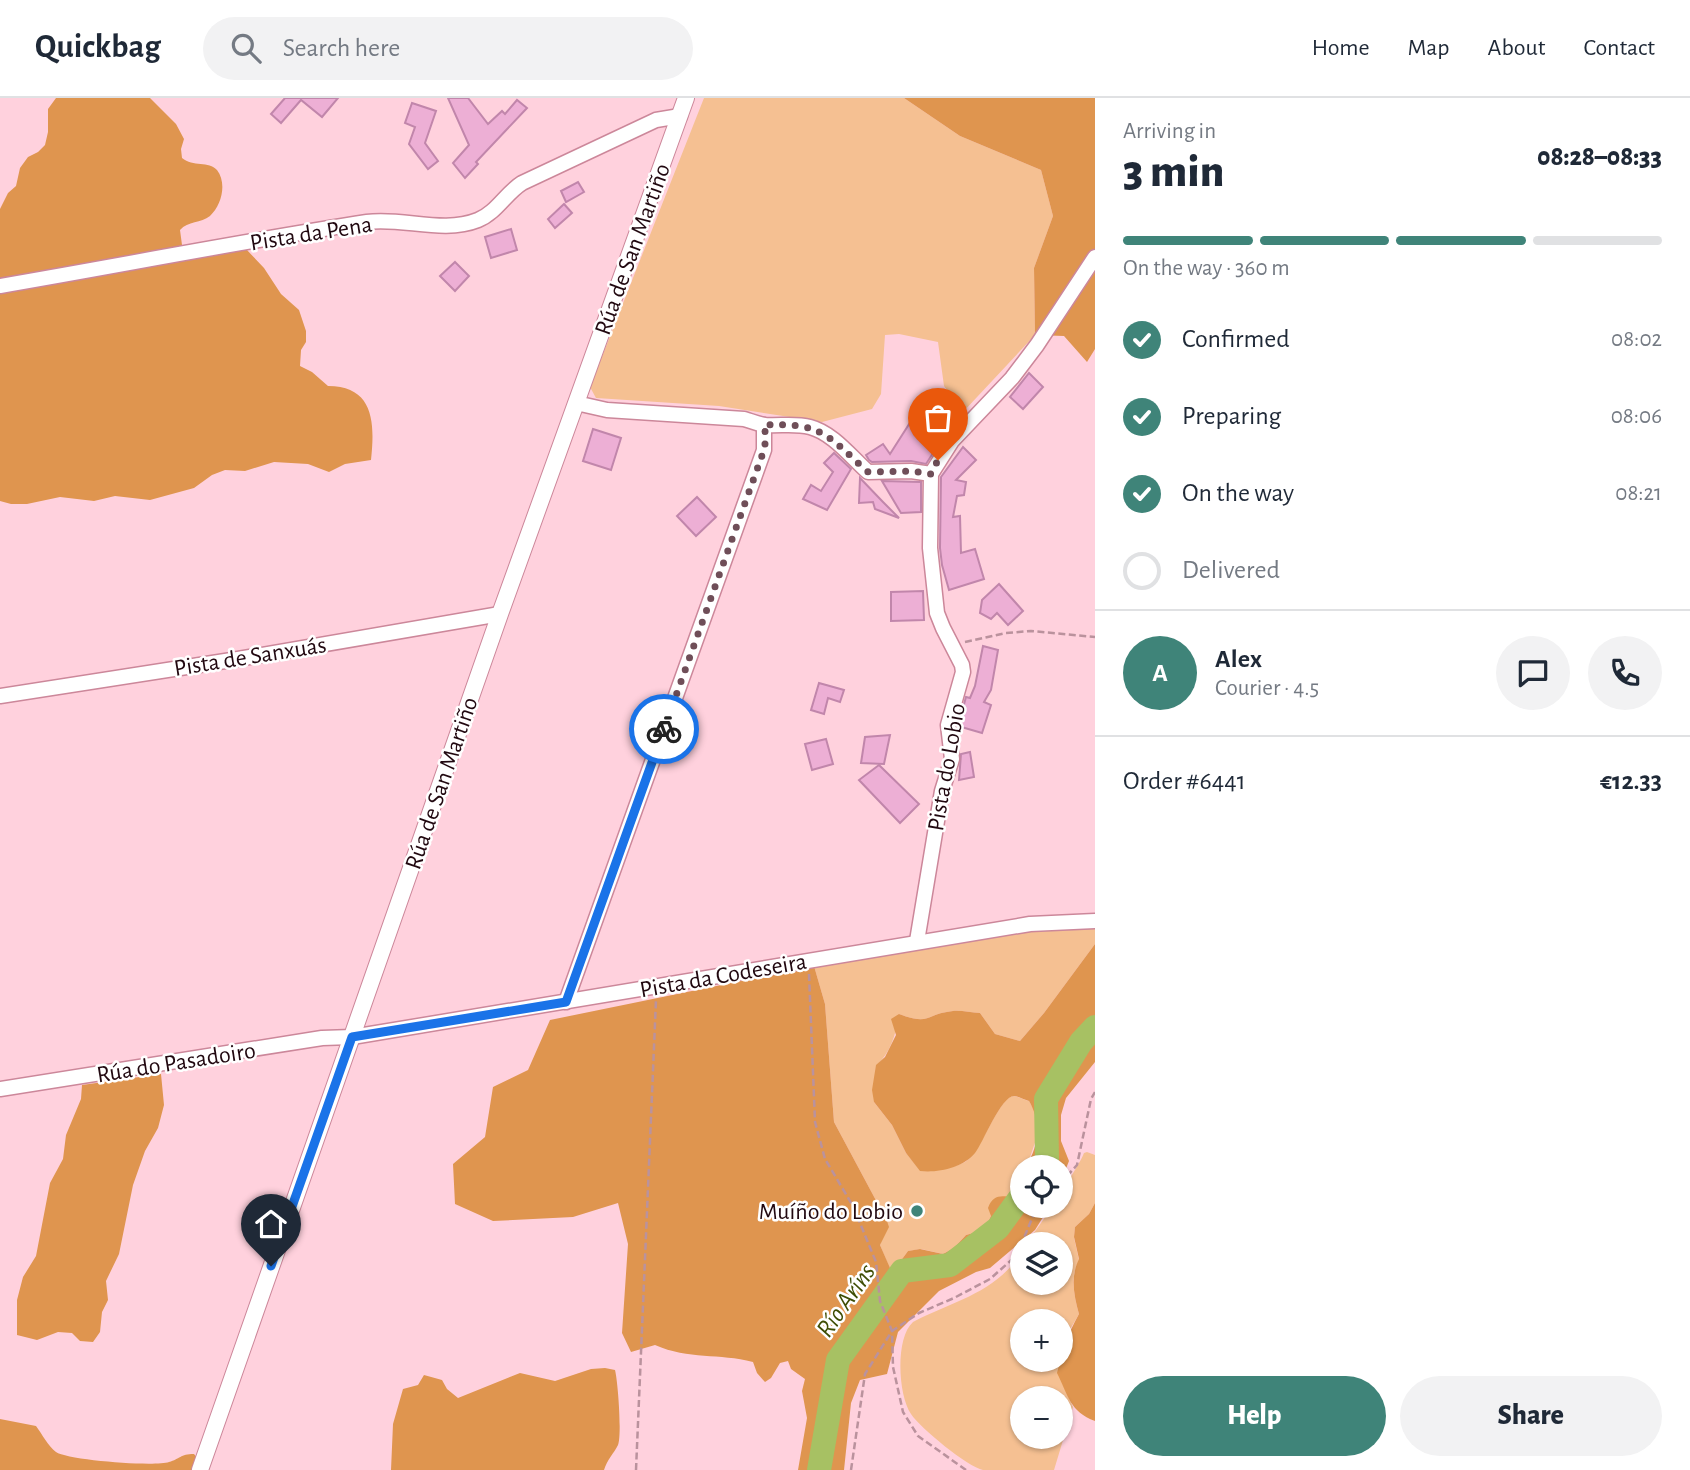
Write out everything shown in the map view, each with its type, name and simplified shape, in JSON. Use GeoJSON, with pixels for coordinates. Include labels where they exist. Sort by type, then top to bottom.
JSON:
{"type":"FeatureCollection","features":[{"type":"Feature","properties":{"kind":"street","name":"Rúa de San Martiño"},"geometry":{"type":"LineString","coordinates":[[200,1470],[500,614],[687,98]]}},
{"type":"Feature","properties":{"kind":"street","name":"Pista da Pena"},"geometry":{"type":"LineString","coordinates":[[0,286],[372,222],[443,225],[479,220],[493,211],[522,183],[656,120],[680,116]]}},
{"type":"Feature","properties":{"kind":"street"},"geometry":{"type":"LineString","coordinates":[[576,403],[607,410],[744,419],[764,425],[786,424],[820,430],[868,472],[912,471],[931,474],[952,440],[1012,378],[1037,345],[1095,257]]}},
{"type":"Feature","properties":{"kind":"street"},"geometry":{"type":"LineString","coordinates":[[566,1002],[764,450],[764,425]]}},
{"type":"Feature","properties":{"kind":"street","name":"Pista do Lobio"},"geometry":{"type":"LineString","coordinates":[[917,941],[942,791],[952,759],[947,725],[963,679],[962,665],[937,613],[930,548],[931,474]]}},
{"type":"Feature","properties":{"kind":"street","name":"Pista de Sanxuás"},"geometry":{"type":"LineString","coordinates":[[0,696],[500,614]]}},
{"type":"Feature","properties":{"kind":"street","name":"Pista da Codeseira"},"geometry":{"type":"LineString","coordinates":[[352,1037],[917,941],[1030,924],[1095,921]]}},
{"type":"Feature","properties":{"kind":"street","name":"Rúa do Pasadoiro"},"geometry":{"type":"LineString","coordinates":[[0,1090],[323,1038],[352,1037]]}},
{"type":"Feature","properties":{"kind":"path"},"geometry":{"type":"LineString","coordinates":[[952,645],[1006,633],[1031,631],[1095,637]]}},
{"type":"Feature","properties":{"kind":"path"},"geometry":{"type":"LineString","coordinates":[[808,960],[815,1122],[825,1160],[853,1206],[876,1262],[880,1301],[892,1331],[892,1367],[902,1412],[918,1436],[966,1470]]}},
{"type":"Feature","properties":{"kind":"path"},"geometry":{"type":"LineString","coordinates":[[636,1470],[657,987]]}},
{"type":"Feature","properties":{"kind":"path"},"geometry":{"type":"LineString","coordinates":[[1073,1169],[1077,1165],[1091,1099],[1095,1093]]}},
{"type":"Feature","properties":{"kind":"path"},"geometry":{"type":"LineString","coordinates":[[851,1470],[865,1374],[892,1331],[919,1313],[990,1279],[1017,1255],[1032,1218]]}},
{"type":"Feature","properties":{"kind":"shaded area"},"geometry":{"type":"Polygon","coordinates":[[[56,98],[150,98],[176,124],[184,139],[182,158],[217,170],[222,181],[218,206],[210,216],[180,230],[182,245],[206,252],[246,249],[264,268],[281,294],[299,310],[306,331],[300,366],[328,386],[355,392],[363,400],[371,420],[371,460],[345,464],[329,472],[308,464],[274,462],[245,471],[225,470],[212,475],[194,488],[150,500],[115,496],[94,501],[60,497],[27,504],[0,501],[0,209],[8,193],[16,186],[20,168],[28,157],[45,145],[48,109],[56,98]]]}},
{"type":"Feature","properties":{"kind":"shaded area"},"geometry":{"type":"Polygon","coordinates":[[[704,98],[904,98],[960,136],[1041,170],[1053,216],[1034,268],[1035,335],[963,412],[944,386],[938,342],[899,334],[885,335],[881,394],[872,409],[822,422],[719,406],[596,398],[590,387],[704,98]]]}},
{"type":"Feature","properties":{"kind":"shaded area"},"geometry":{"type":"Polygon","coordinates":[[[904,98],[1095,98],[1095,349],[1087,362],[1064,336],[1035,335],[1034,268],[1053,216],[1041,170],[960,136],[904,98]]]}},
{"type":"Feature","properties":{"kind":"shaded area"},"geometry":{"type":"Polygon","coordinates":[[[1095,929],[1095,944],[1020,1041],[995,1034],[980,1013],[953,1011],[923,1019],[899,1014],[892,1042],[886,1055],[876,1066],[874,1102],[892,1125],[906,1153],[921,1171],[965,1162],[977,1148],[1002,1106],[1013,1096],[1029,1101],[1035,1111],[1038,1134],[1031,1155],[1010,1155],[1010,1202],[991,1216],[984,1230],[966,1235],[954,1248],[943,1254],[921,1249],[908,1251],[897,1266],[890,1269],[880,1245],[887,1221],[834,1122],[825,1004],[814,966],[1028,932],[1095,929]]]}},
{"type":"Feature","properties":{"kind":"shaded area"},"geometry":{"type":"Polygon","coordinates":[[[1095,944],[1095,1062],[1066,1098],[1061,1115],[1061,1141],[1067,1155],[1032,1155],[1037,1135],[1036,1118],[1029,1101],[1014,1096],[1004,1104],[970,1158],[950,1168],[920,1171],[906,1153],[892,1125],[874,1102],[872,1090],[876,1065],[885,1057],[896,1035],[891,1019],[899,1014],[923,1019],[953,1011],[980,1013],[995,1034],[1020,1041],[1095,944]]]}},
{"type":"Feature","properties":{"kind":"shaded area"},"geometry":{"type":"Polygon","coordinates":[[[814,966],[825,1004],[834,1122],[887,1221],[889,1227],[880,1245],[890,1268],[897,1266],[908,1251],[920,1249],[943,1254],[954,1248],[966,1235],[984,1230],[991,1216],[988,1208],[998,1197],[1010,1197],[1010,1218],[1042,1218],[1033,1232],[1010,1232],[1010,1251],[990,1268],[976,1272],[939,1291],[898,1332],[887,1374],[860,1380],[851,1403],[844,1470],[798,1470],[807,1418],[802,1391],[805,1379],[791,1369],[788,1361],[780,1363],[771,1378],[765,1382],[757,1373],[753,1362],[680,1353],[655,1345],[631,1352],[622,1333],[628,1244],[618,1203],[573,1217],[493,1221],[455,1204],[453,1164],[485,1137],[493,1087],[528,1070],[550,1020],[814,966]]]}},
{"type":"Feature","properties":{"kind":"shaded area"},"geometry":{"type":"Polygon","coordinates":[[[161,1074],[164,1105],[158,1128],[145,1151],[133,1185],[119,1254],[106,1281],[108,1300],[102,1312],[100,1332],[93,1342],[80,1341],[72,1333],[58,1332],[37,1340],[17,1335],[17,1300],[23,1277],[36,1256],[50,1183],[63,1159],[66,1135],[81,1099],[82,1085],[161,1074]]]}},
{"type":"Feature","properties":{"kind":"shaded area"},"geometry":{"type":"Polygon","coordinates":[[[1084,1153],[1095,1155],[1095,1203],[1089,1214],[1075,1227],[1074,1238],[1079,1260],[1074,1273],[1074,1287],[1079,1314],[1073,1324],[1073,1309],[1010,1309],[1010,1372],[1060,1372],[1063,1386],[1010,1386],[1010,1449],[1060,1449],[1054,1470],[983,1470],[945,1446],[911,1414],[901,1381],[903,1340],[913,1322],[973,1294],[1000,1277],[1010,1267],[1010,1295],[1073,1295],[1073,1232],[1035,1232],[1044,1218],[1073,1218],[1073,1173],[1084,1153]]]}},
{"type":"Feature","properties":{"kind":"shaded area"},"geometry":{"type":"Polygon","coordinates":[[[1095,1203],[1095,1421],[1075,1408],[1073,1386],[1063,1386],[1057,1373],[1073,1372],[1073,1326],[1079,1314],[1074,1286],[1074,1273],[1079,1259],[1074,1237],[1075,1227],[1089,1214],[1095,1203]]]}},
{"type":"Feature","properties":{"kind":"shaded area"},"geometry":{"type":"Polygon","coordinates":[[[591,1369],[615,1370],[616,1376],[619,1439],[604,1470],[391,1470],[393,1424],[403,1389],[418,1385],[424,1375],[442,1380],[447,1389],[458,1398],[520,1373],[555,1381],[591,1369]]]}},
{"type":"Feature","properties":{"kind":"shaded area"},"geometry":{"type":"Polygon","coordinates":[[[0,1419],[36,1426],[53,1449],[63,1455],[147,1464],[169,1462],[194,1454],[198,1459],[196,1470],[0,1470],[0,1419]]]}},
{"type":"Feature","properties":{"kind":"building"},"geometry":{"type":"Polygon","coordinates":[[[285,98],[338,98],[322,117],[301,100],[281,123],[271,114],[285,98]]]}},
{"type":"Feature","properties":{"kind":"building"},"geometry":{"type":"Polygon","coordinates":[[[448,98],[468,98],[488,124],[502,111],[505,114],[517,100],[527,108],[476,162],[478,164],[465,178],[453,163],[469,145],[448,98]]]}},
{"type":"Feature","properties":{"kind":"building"},"geometry":{"type":"Polygon","coordinates":[[[412,103],[436,111],[425,143],[438,161],[428,169],[409,144],[415,127],[405,123],[412,103]]]}},
{"type":"Feature","properties":{"kind":"building"},"geometry":{"type":"Polygon","coordinates":[[[578,182],[584,192],[566,202],[561,191],[578,182]]]}},
{"type":"Feature","properties":{"kind":"building"},"geometry":{"type":"Polygon","coordinates":[[[564,204],[572,213],[555,228],[548,219],[564,204]]]}},
{"type":"Feature","properties":{"kind":"building"},"geometry":{"type":"Polygon","coordinates":[[[511,229],[517,250],[491,258],[485,237],[511,229]]]}},
{"type":"Feature","properties":{"kind":"building"},"geometry":{"type":"Polygon","coordinates":[[[455,262],[469,276],[455,291],[440,276],[455,262]]]}},
{"type":"Feature","properties":{"kind":"building"},"geometry":{"type":"Polygon","coordinates":[[[1029,373],[1043,387],[1023,409],[1010,397],[1029,373]]]}},
{"type":"Feature","properties":{"kind":"building"},"geometry":{"type":"Polygon","coordinates":[[[913,418],[939,435],[935,450],[926,464],[869,460],[866,455],[883,444],[890,454],[913,418]]]}},
{"type":"Feature","properties":{"kind":"building"},"geometry":{"type":"Polygon","coordinates":[[[593,429],[621,438],[611,470],[583,461],[593,429]]]}},
{"type":"Feature","properties":{"kind":"building"},"geometry":{"type":"Polygon","coordinates":[[[963,447],[976,460],[956,480],[966,482],[964,495],[957,496],[953,517],[960,516],[961,553],[975,549],[984,579],[949,590],[940,548],[941,477],[963,447]]]}},
{"type":"Feature","properties":{"kind":"building"},"geometry":{"type":"Polygon","coordinates":[[[834,453],[851,469],[827,510],[803,499],[811,485],[821,491],[833,472],[824,463],[834,453]]]}},
{"type":"Feature","properties":{"kind":"building"},"geometry":{"type":"Polygon","coordinates":[[[860,478],[899,518],[875,509],[873,502],[859,503],[860,478]]]}},
{"type":"Feature","properties":{"kind":"building"},"geometry":{"type":"Polygon","coordinates":[[[882,481],[921,482],[921,512],[901,513],[882,481]]]}},
{"type":"Feature","properties":{"kind":"building"},"geometry":{"type":"Polygon","coordinates":[[[697,497],[716,517],[696,536],[677,516],[697,497]]]}},
{"type":"Feature","properties":{"kind":"building"},"geometry":{"type":"Polygon","coordinates":[[[999,584],[1023,611],[1008,625],[997,613],[991,619],[980,613],[982,600],[999,584]]]}},
{"type":"Feature","properties":{"kind":"building"},"geometry":{"type":"Polygon","coordinates":[[[923,591],[924,620],[891,621],[891,592],[923,591]]]}},
{"type":"Feature","properties":{"kind":"building"},"geometry":{"type":"Polygon","coordinates":[[[983,646],[998,650],[991,690],[984,702],[991,705],[982,733],[958,726],[966,697],[970,698],[975,686],[983,646]]]}},
{"type":"Feature","properties":{"kind":"building"},"geometry":{"type":"Polygon","coordinates":[[[819,683],[844,690],[840,702],[828,698],[824,714],[811,710],[819,683]]]}},
{"type":"Feature","properties":{"kind":"building"},"geometry":{"type":"Polygon","coordinates":[[[890,735],[884,764],[861,763],[865,737],[890,735]]]}},
{"type":"Feature","properties":{"kind":"building"},"geometry":{"type":"Polygon","coordinates":[[[826,739],[833,764],[812,770],[805,744],[826,739]]]}},
{"type":"Feature","properties":{"kind":"building"},"geometry":{"type":"Polygon","coordinates":[[[970,752],[974,777],[959,780],[961,754],[970,752]]]}},
{"type":"Feature","properties":{"kind":"building"},"geometry":{"type":"Polygon","coordinates":[[[879,765],[919,804],[900,823],[859,780],[879,765]]]}},
{"type":"Feature","properties":{"kind":"waterway","name":"Río Aríns"},"geometry":{"type":"LineString","coordinates":[[1047,1155],[1046,1099],[1081,1042],[1095,1027]]}},
{"type":"Feature","properties":{"kind":"waterway","name":"Río Aríns"},"geometry":{"type":"LineString","coordinates":[[819,1470],[838,1360],[902,1271],[950,1265],[998,1228],[1010,1212]]}},
{"type":"Feature","properties":{"kind":"way so far"},"geometry":{"type":"LineString","coordinates":[[664,729],[764,450],[764,425],[786,424],[820,430],[868,472],[912,471],[931,474],[938,460]]}},
{"type":"Feature","properties":{"kind":"place","name":"Muíño do Lobio"},"geometry":{"type":"Point","coordinates":[917,1211]}},
{"type":"Feature","properties":{"kind":"route"},"geometry":{"type":"LineString","coordinates":[[271,1266],[352,1037],[566,1002],[664,729]]}}]}
